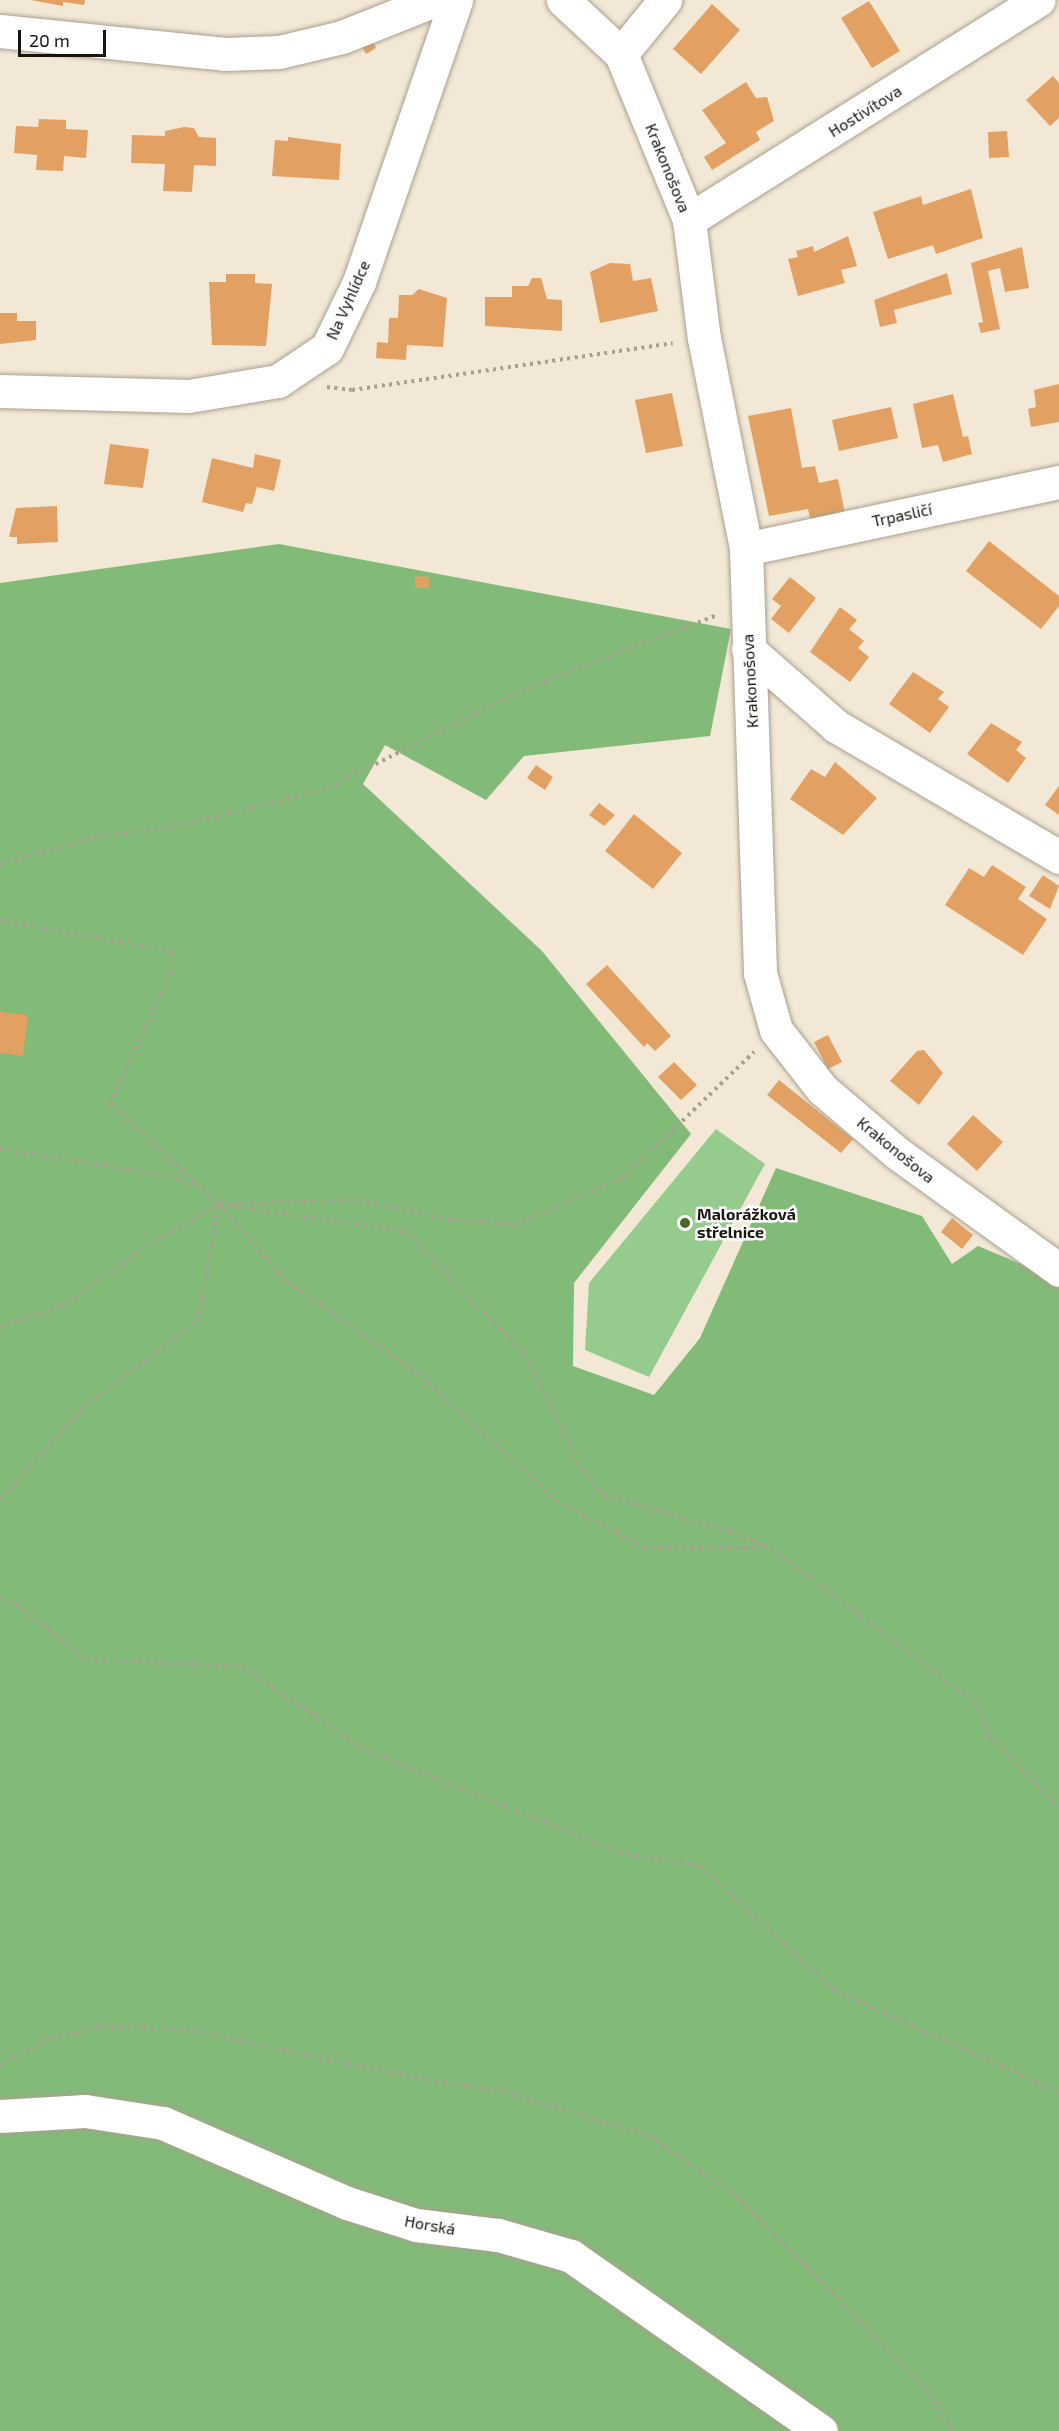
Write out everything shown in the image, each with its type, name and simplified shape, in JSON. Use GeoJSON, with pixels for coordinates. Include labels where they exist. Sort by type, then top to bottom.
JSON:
{"type":"FeatureCollection","features":[{"type":"Feature","properties":{"kind":"street"},"geometry":{"type":"LineString","coordinates":[[0,31],[225,54],[279,52],[342,37],[435,0]]}},
{"type":"Feature","properties":{"kind":"street","name":"Na Vyhlídce"},"geometry":{"type":"LineString","coordinates":[[0,391],[189,396],[279,381],[327,348],[359,282],[456,0]]}},
{"type":"Feature","properties":{"kind":"street","name":"Krakonošova"},"geometry":{"type":"LineString","coordinates":[[563,0],[621,54],[689,220],[704,338],[746,549],[760,973],[776,1030],[822,1089],[897,1153],[1059,1270]]}},
{"type":"Feature","properties":{"kind":"street"},"geometry":{"type":"LineString","coordinates":[[621,54],[665,0]]}},
{"type":"Feature","properties":{"kind":"street","name":"Hostivítova"},"geometry":{"type":"LineString","coordinates":[[689,220],[1039,0]]}},
{"type":"Feature","properties":{"kind":"street","name":"Trpasličí"},"geometry":{"type":"LineString","coordinates":[[746,549],[1059,482]]}},
{"type":"Feature","properties":{"kind":"street"},"geometry":{"type":"LineString","coordinates":[[748,650],[836,726],[1059,857]]}},
{"type":"Feature","properties":{"kind":"street","name":"Horská"},"geometry":{"type":"LineString","coordinates":[[0,2116],[86,2111],[163,2123],[347,2203],[406,2222],[498,2235],[572,2256],[821,2431]]}},
{"type":"Feature","properties":{"kind":"path"},"geometry":{"type":"LineString","coordinates":[[279,381],[352,390],[704,338]]}},
{"type":"Feature","properties":{"kind":"path"},"geometry":{"type":"LineString","coordinates":[[0,864],[94,837],[170,828],[322,791],[523,690],[747,604]]}},
{"type":"Feature","properties":{"kind":"path"},"geometry":{"type":"LineString","coordinates":[[0,920],[172,952],[172,972],[110,1104],[196,1185],[220,1204],[284,1278],[423,1378],[556,1500],[645,1548],[771,1548]]}},
{"type":"Feature","properties":{"kind":"path"},"geometry":{"type":"LineString","coordinates":[[0,1327],[62,1307],[146,1247],[220,1204],[359,1200],[450,1219],[516,1225],[622,1178],[776,1030]]}},
{"type":"Feature","properties":{"kind":"path"},"geometry":{"type":"LineString","coordinates":[[0,1149],[169,1176],[196,1185]]}},
{"type":"Feature","properties":{"kind":"path"},"geometry":{"type":"LineString","coordinates":[[0,1500],[85,1407],[198,1321],[220,1204]]}},
{"type":"Feature","properties":{"kind":"path"},"geometry":{"type":"LineString","coordinates":[[220,1204],[405,1231],[525,1353],[583,1471],[605,1496],[730,1531],[771,1548],[976,1703],[990,1736],[1059,1807]]}},
{"type":"Feature","properties":{"kind":"path"},"geometry":{"type":"LineString","coordinates":[[0,1598],[18,1605],[87,1660],[242,1666],[363,1749],[621,1853],[700,1866],[836,1991],[1059,2092]]}},
{"type":"Feature","properties":{"kind":"path"},"geometry":{"type":"LineString","coordinates":[[0,2065],[52,2038],[105,2026],[194,2031],[505,2092],[650,2136],[737,2196],[921,2383],[954,2431]]}},
{"type":"Feature","properties":{"kind":"green space"},"geometry":{"type":"Polygon","coordinates":[[[279,544],[731,629],[710,736],[524,756],[486,800],[385,745],[363,784],[542,951],[691,1134],[574,1283],[573,1366],[654,1395],[700,1338],[776,1168],[922,1216],[952,1264],[978,1246],[1059,1280],[1059,2431],[0,2431],[0,583],[279,544]]]}},
{"type":"Feature","properties":{"kind":"green space","name":"Malorážková střelnice"},"geometry":{"type":"Polygon","coordinates":[[[716,1129],[765,1164],[649,1377],[585,1350],[589,1283],[716,1129]]]}},
{"type":"Feature","properties":{"kind":"building"},"geometry":{"type":"Polygon","coordinates":[[[31,0],[85,0],[84,5],[63,2],[63,6],[31,0]]]}},
{"type":"Feature","properties":{"kind":"building"},"geometry":{"type":"Polygon","coordinates":[[[869,1],[900,51],[872,68],[841,18],[869,1]]]}},
{"type":"Feature","properties":{"kind":"building"},"geometry":{"type":"Polygon","coordinates":[[[712,4],[740,30],[701,74],[673,49],[712,4]]]}},
{"type":"Feature","properties":{"kind":"building"},"geometry":{"type":"Polygon","coordinates":[[[372,40],[376,48],[366,54],[362,47],[372,40]]]}},
{"type":"Feature","properties":{"kind":"building"},"geometry":{"type":"Polygon","coordinates":[[[1053,76],[1059,83],[1059,118],[1050,126],[1026,100],[1053,76]]]}},
{"type":"Feature","properties":{"kind":"building"},"geometry":{"type":"Polygon","coordinates":[[[746,82],[756,98],[767,97],[774,121],[756,132],[760,140],[712,170],[704,157],[726,143],[702,110],[746,82]]]}},
{"type":"Feature","properties":{"kind":"building"},"geometry":{"type":"Polygon","coordinates":[[[39,119],[66,120],[66,129],[88,130],[86,158],[64,156],[63,171],[36,170],[37,155],[14,153],[16,126],[38,127],[39,119]]]}},
{"type":"Feature","properties":{"kind":"building"},"geometry":{"type":"Polygon","coordinates":[[[184,127],[194,128],[199,137],[216,138],[216,166],[194,165],[192,192],[163,191],[165,164],[131,163],[132,135],[165,136],[165,131],[184,127]]]}},
{"type":"Feature","properties":{"kind":"building"},"geometry":{"type":"Polygon","coordinates":[[[1007,131],[1009,157],[989,158],[988,132],[1007,131]]]}},
{"type":"Feature","properties":{"kind":"building"},"geometry":{"type":"Polygon","coordinates":[[[288,137],[341,144],[339,180],[272,176],[275,140],[288,141],[288,137]]]}},
{"type":"Feature","properties":{"kind":"building"},"geometry":{"type":"Polygon","coordinates":[[[971,189],[983,238],[936,254],[933,245],[888,259],[873,212],[921,196],[923,205],[971,189]]]}},
{"type":"Feature","properties":{"kind":"building"},"geometry":{"type":"Polygon","coordinates":[[[848,236],[857,266],[841,270],[845,283],[798,296],[788,259],[798,257],[796,251],[813,246],[814,252],[848,236]]]}},
{"type":"Feature","properties":{"kind":"building"},"geometry":{"type":"Polygon","coordinates":[[[1022,247],[1029,288],[1005,292],[1000,268],[988,271],[1000,329],[981,333],[978,323],[983,322],[971,263],[1022,247]]]}},
{"type":"Feature","properties":{"kind":"building"},"geometry":{"type":"Polygon","coordinates":[[[610,263],[630,264],[633,281],[651,278],[658,311],[600,323],[590,272],[610,263]]]}},
{"type":"Feature","properties":{"kind":"building"},"geometry":{"type":"Polygon","coordinates":[[[947,273],[952,294],[894,310],[897,323],[880,327],[874,300],[947,273]]]}},
{"type":"Feature","properties":{"kind":"building"},"geometry":{"type":"Polygon","coordinates":[[[226,274],[255,274],[255,283],[272,284],[266,346],[212,345],[209,282],[226,282],[226,274]]]}},
{"type":"Feature","properties":{"kind":"building"},"geometry":{"type":"Polygon","coordinates":[[[532,278],[541,278],[547,299],[562,300],[562,331],[485,326],[485,297],[512,297],[512,286],[528,286],[532,278]]]}},
{"type":"Feature","properties":{"kind":"building"},"geometry":{"type":"Polygon","coordinates":[[[419,289],[447,298],[443,347],[407,345],[406,360],[376,358],[377,342],[388,343],[389,318],[398,318],[399,295],[412,295],[419,289]]]}},
{"type":"Feature","properties":{"kind":"building"},"geometry":{"type":"Polygon","coordinates":[[[0,313],[17,313],[17,321],[36,321],[36,340],[0,344],[0,313]]]}},
{"type":"Feature","properties":{"kind":"building"},"geometry":{"type":"Polygon","coordinates":[[[1059,384],[1059,422],[1031,427],[1028,409],[1036,407],[1034,390],[1059,384]]]}},
{"type":"Feature","properties":{"kind":"building"},"geometry":{"type":"Polygon","coordinates":[[[672,393],[683,446],[646,453],[635,400],[672,393]]]}},
{"type":"Feature","properties":{"kind":"building"},"geometry":{"type":"Polygon","coordinates":[[[953,394],[963,437],[968,436],[972,454],[943,462],[938,445],[922,448],[913,404],[953,394]]]}},
{"type":"Feature","properties":{"kind":"building"},"geometry":{"type":"Polygon","coordinates":[[[891,407],[898,438],[839,451],[832,420],[891,407]]]}},
{"type":"Feature","properties":{"kind":"building"},"geometry":{"type":"Polygon","coordinates":[[[791,408],[802,468],[815,466],[819,483],[838,479],[846,518],[812,526],[808,509],[769,516],[748,416],[791,408]]]}},
{"type":"Feature","properties":{"kind":"building"},"geometry":{"type":"Polygon","coordinates":[[[110,444],[149,449],[143,488],[104,484],[110,444]]]}},
{"type":"Feature","properties":{"kind":"building"},"geometry":{"type":"Polygon","coordinates":[[[255,454],[281,460],[274,491],[257,487],[252,504],[246,503],[243,512],[202,502],[212,458],[253,468],[255,454]]]}},
{"type":"Feature","properties":{"kind":"building"},"geometry":{"type":"Polygon","coordinates":[[[57,506],[58,542],[17,544],[17,537],[9,537],[16,508],[57,506]]]}},
{"type":"Feature","properties":{"kind":"building"},"geometry":{"type":"Polygon","coordinates":[[[989,541],[1059,596],[1059,606],[1041,629],[966,571],[989,541]]]}},
{"type":"Feature","properties":{"kind":"building"},"geometry":{"type":"Polygon","coordinates":[[[415,576],[429,577],[429,588],[415,588],[415,576]]]}},
{"type":"Feature","properties":{"kind":"building"},"geometry":{"type":"Polygon","coordinates":[[[790,577],[816,598],[789,633],[771,619],[781,606],[772,599],[790,577]]]}},
{"type":"Feature","properties":{"kind":"building"},"geometry":{"type":"Polygon","coordinates":[[[840,607],[857,620],[849,629],[864,641],[858,648],[869,657],[850,682],[810,652],[840,607]]]}},
{"type":"Feature","properties":{"kind":"building"},"geometry":{"type":"Polygon","coordinates":[[[913,672],[944,692],[938,699],[949,707],[930,733],[889,704],[913,672]]]}},
{"type":"Feature","properties":{"kind":"building"},"geometry":{"type":"Polygon","coordinates":[[[991,723],[1022,742],[1016,750],[1026,758],[1008,783],[967,754],[991,723]]]}},
{"type":"Feature","properties":{"kind":"building"},"geometry":{"type":"Polygon","coordinates":[[[835,762],[877,798],[843,835],[790,799],[811,769],[825,777],[835,762]]]}},
{"type":"Feature","properties":{"kind":"building"},"geometry":{"type":"Polygon","coordinates":[[[536,765],[553,777],[545,790],[527,778],[536,765]]]}},
{"type":"Feature","properties":{"kind":"building"},"geometry":{"type":"Polygon","coordinates":[[[1059,786],[1059,815],[1045,805],[1059,786]]]}},
{"type":"Feature","properties":{"kind":"building"},"geometry":{"type":"Polygon","coordinates":[[[599,803],[615,815],[604,826],[589,815],[599,803]]]}},
{"type":"Feature","properties":{"kind":"building"},"geometry":{"type":"Polygon","coordinates":[[[634,814],[682,853],[653,889],[605,851],[634,814]]]}},
{"type":"Feature","properties":{"kind":"building"},"geometry":{"type":"Polygon","coordinates":[[[992,865],[1026,887],[1018,899],[1047,919],[1023,955],[945,905],[969,868],[984,877],[992,865]]]}},
{"type":"Feature","properties":{"kind":"building"},"geometry":{"type":"Polygon","coordinates":[[[1043,875],[1059,886],[1050,909],[1029,896],[1043,875]]]}},
{"type":"Feature","properties":{"kind":"building"},"geometry":{"type":"Polygon","coordinates":[[[607,965],[671,1036],[655,1051],[647,1043],[644,1047],[586,984],[607,965]]]}},
{"type":"Feature","properties":{"kind":"building"},"geometry":{"type":"Polygon","coordinates":[[[0,1012],[28,1015],[23,1056],[0,1053],[0,1012]]]}},
{"type":"Feature","properties":{"kind":"building"},"geometry":{"type":"Polygon","coordinates":[[[828,1035],[842,1062],[828,1069],[814,1042],[828,1035]]]}},
{"type":"Feature","properties":{"kind":"building"},"geometry":{"type":"Polygon","coordinates":[[[924,1050],[943,1073],[919,1105],[890,1081],[917,1051],[924,1050]]]}},
{"type":"Feature","properties":{"kind":"building"},"geometry":{"type":"Polygon","coordinates":[[[674,1062],[697,1085],[681,1100],[658,1077],[674,1062]]]}},
{"type":"Feature","properties":{"kind":"building"},"geometry":{"type":"Polygon","coordinates":[[[779,1080],[853,1139],[841,1153],[767,1095],[779,1080]]]}},
{"type":"Feature","properties":{"kind":"building"},"geometry":{"type":"Polygon","coordinates":[[[973,1115],[1003,1142],[977,1171],[947,1144],[973,1115]]]}},
{"type":"Feature","properties":{"kind":"building"},"geometry":{"type":"Polygon","coordinates":[[[952,1218],[973,1235],[962,1249],[941,1232],[952,1218]]]}},
{"type":"Feature","properties":{"kind":"place","name":"Malorážková střelnice"},"geometry":{"type":"Point","coordinates":[685,1223]}}]}
